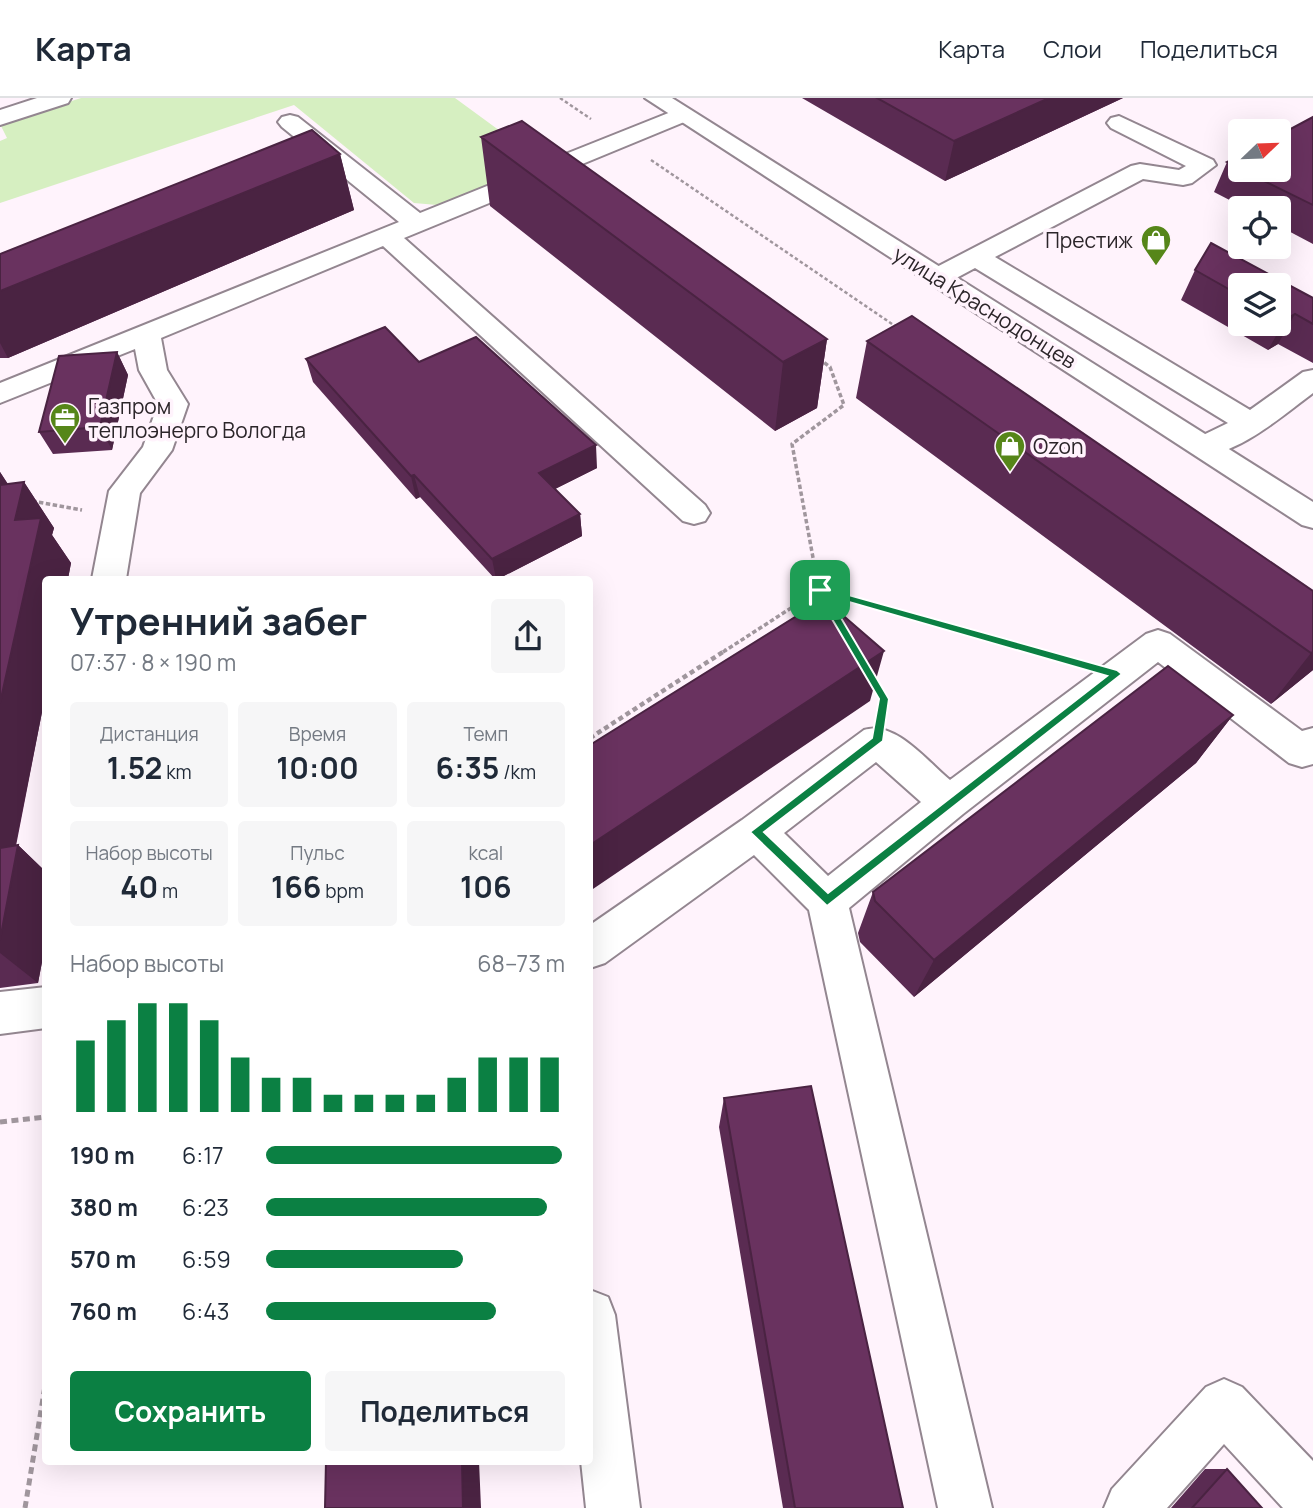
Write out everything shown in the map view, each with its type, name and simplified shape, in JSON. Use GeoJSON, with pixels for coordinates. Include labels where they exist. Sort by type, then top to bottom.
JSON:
{"type":"FeatureCollection","features":[{"type":"Feature","properties":{"kind":"main road"},"geometry":{"type":"LineString","coordinates":[[0,118],[60,98]]}},
{"type":"Feature","properties":{"kind":"main road","name":"улица Краснодонцев"},"geometry":{"type":"LineString","coordinates":[[656,98],[1206,446],[1313,517]]}},
{"type":"Feature","properties":{"kind":"main road"},"geometry":{"type":"LineString","coordinates":[[0,394],[681,115]]}},
{"type":"Feature","properties":{"kind":"main road"},"geometry":{"type":"LineString","coordinates":[[290,122],[416,223]]}},
{"type":"Feature","properties":{"kind":"main road"},"geometry":{"type":"LineString","coordinates":[[938,277],[1140,171],[1183,178],[1204,165],[1119,122]]}},
{"type":"Feature","properties":{"kind":"main road"},"geometry":{"type":"LineString","coordinates":[[298,159],[324,150]]}},
{"type":"Feature","properties":{"kind":"main road"},"geometry":{"type":"LineString","coordinates":[[557,166],[602,198]]}},
{"type":"Feature","properties":{"kind":"main road"},"geometry":{"type":"LineString","coordinates":[[387,236],[694,513]]}},
{"type":"Feature","properties":{"kind":"main road"},"geometry":{"type":"LineString","coordinates":[[976,257],[1251,424]]}},
{"type":"Feature","properties":{"kind":"main road"},"geometry":{"type":"LineString","coordinates":[[109,576],[125,491],[157,450],[173,404],[153,370],[146,334]]}},
{"type":"Feature","properties":{"kind":"main road"},"geometry":{"type":"LineString","coordinates":[[1206,446],[1251,424],[1313,379]]}},
{"type":"Feature","properties":{"kind":"main road"},"geometry":{"type":"LineString","coordinates":[[827,901],[949,803],[1158,643],[1303,752],[1313,743]]}},
{"type":"Feature","properties":{"kind":"main road"},"geometry":{"type":"LineString","coordinates":[[593,947],[756,832],[877,741],[949,803]]}},
{"type":"Feature","properties":{"kind":"main road"},"geometry":{"type":"LineString","coordinates":[[756,832],[827,901],[965,1508]]}},
{"type":"Feature","properties":{"kind":"main road"},"geometry":{"type":"LineString","coordinates":[[0,1013],[42,1008]]}},
{"type":"Feature","properties":{"kind":"main road"},"geometry":{"type":"LineString","coordinates":[[593,1340],[613,1508]]}},
{"type":"Feature","properties":{"kind":"main road"},"geometry":{"type":"LineString","coordinates":[[1131,1508],[1224,1405],[1313,1500]]}},
{"type":"Feature","properties":{"kind":"path"},"geometry":{"type":"LineString","coordinates":[[560,98],[904,332]]}},
{"type":"Feature","properties":{"kind":"path"},"geometry":{"type":"LineString","coordinates":[[812,352],[830,367],[844,405],[792,444],[820,590],[826,601]]}},
{"type":"Feature","properties":{"kind":"path"},"geometry":{"type":"LineString","coordinates":[[27,500],[119,516]]}},
{"type":"Feature","properties":{"kind":"path"},"geometry":{"type":"LineString","coordinates":[[593,736],[820,590],[1117,674]]}},
{"type":"Feature","properties":{"kind":"path"},"geometry":{"type":"LineString","coordinates":[[871,677],[884,699],[877,741]]}},
{"type":"Feature","properties":{"kind":"path"},"geometry":{"type":"LineString","coordinates":[[0,1122],[42,1117]]}},
{"type":"Feature","properties":{"kind":"path"},"geometry":{"type":"LineString","coordinates":[[25,1508],[42,1404]]}},
{"type":"Feature","properties":{"kind":"green space"},"geometry":{"type":"Polygon","coordinates":[[[81,98],[455,98],[544,163],[437,205],[414,203],[294,105],[0,203],[0,141],[7,138],[0,124],[81,98]]]}},
{"type":"Feature","properties":{"kind":"building"},"geometry":{"type":"Polygon","coordinates":[[[877,98],[1049,98],[954,141],[877,98]]]}},
{"type":"Feature","properties":{"kind":"building"},"geometry":{"type":"Polygon","coordinates":[[[1313,117],[1313,205],[1266,182],[1292,182],[1292,128],[1313,117]]]}},
{"type":"Feature","properties":{"kind":"building"},"geometry":{"type":"Polygon","coordinates":[[[522,121],[827,339],[783,362],[481,137],[522,121]]]}},
{"type":"Feature","properties":{"kind":"building"},"geometry":{"type":"Polygon","coordinates":[[[312,130],[340,154],[0,291],[0,254],[312,130]]]}},
{"type":"Feature","properties":{"kind":"building"},"geometry":{"type":"Polygon","coordinates":[[[1211,243],[1228,252],[1228,259],[1241,259],[1267,273],[1228,273],[1228,289],[1195,270],[1211,243]]]}},
{"type":"Feature","properties":{"kind":"building"},"geometry":{"type":"Polygon","coordinates":[[[1291,286],[1313,298],[1313,324],[1295,314],[1291,316],[1291,286]]]}},
{"type":"Feature","properties":{"kind":"building"},"geometry":{"type":"Polygon","coordinates":[[[912,316],[1313,591],[1313,652],[867,341],[912,316]]]}},
{"type":"Feature","properties":{"kind":"building"},"geometry":{"type":"Polygon","coordinates":[[[385,327],[419,362],[476,337],[596,445],[539,473],[580,514],[492,559],[414,475],[411,476],[306,359],[385,327]]]}},
{"type":"Feature","properties":{"kind":"building"},"geometry":{"type":"Polygon","coordinates":[[[117,352],[100,427],[39,432],[59,356],[117,352]]]}},
{"type":"Feature","properties":{"kind":"building"},"geometry":{"type":"Polygon","coordinates":[[[24,482],[15,520],[41,518],[0,703],[0,485],[24,482]]]}},
{"type":"Feature","properties":{"kind":"building"},"geometry":{"type":"Polygon","coordinates":[[[824,599],[884,651],[593,843],[593,743],[824,599]]]}},
{"type":"Feature","properties":{"kind":"building"},"geometry":{"type":"Polygon","coordinates":[[[1168,666],[1233,715],[934,960],[875,901],[873,892],[1168,666]]]}},
{"type":"Feature","properties":{"kind":"building"},"geometry":{"type":"Polygon","coordinates":[[[18,845],[0,940],[0,848],[18,845]]]}},
{"type":"Feature","properties":{"kind":"building"},"geometry":{"type":"Polygon","coordinates":[[[811,1086],[903,1508],[795,1508],[724,1098],[811,1086]]]}},
{"type":"Feature","properties":{"kind":"building"},"geometry":{"type":"Polygon","coordinates":[[[326,1465],[462,1465],[463,1508],[325,1508],[326,1465]]]}},
{"type":"Feature","properties":{"kind":"building"},"geometry":{"type":"Polygon","coordinates":[[[1227,1469],[1262,1508],[1192,1508],[1227,1469]]]}},
{"type":"Feature","properties":{"kind":"place","name":"Престиж"},"geometry":{"type":"Point","coordinates":[1156,267]}},
{"type":"Feature","properties":{"kind":"place","name":"Газпром теплоэнерго Вологда"},"geometry":{"type":"Point","coordinates":[65,445]}},
{"type":"Feature","properties":{"kind":"place","name":"Ozon"},"geometry":{"type":"Point","coordinates":[1010,473]}},
{"type":"Feature","properties":{"kind":"route"},"geometry":{"type":"LineString","coordinates":[[820,590],[1117,674],[827,901],[756,832],[877,741],[884,699],[820,590]]}}]}
